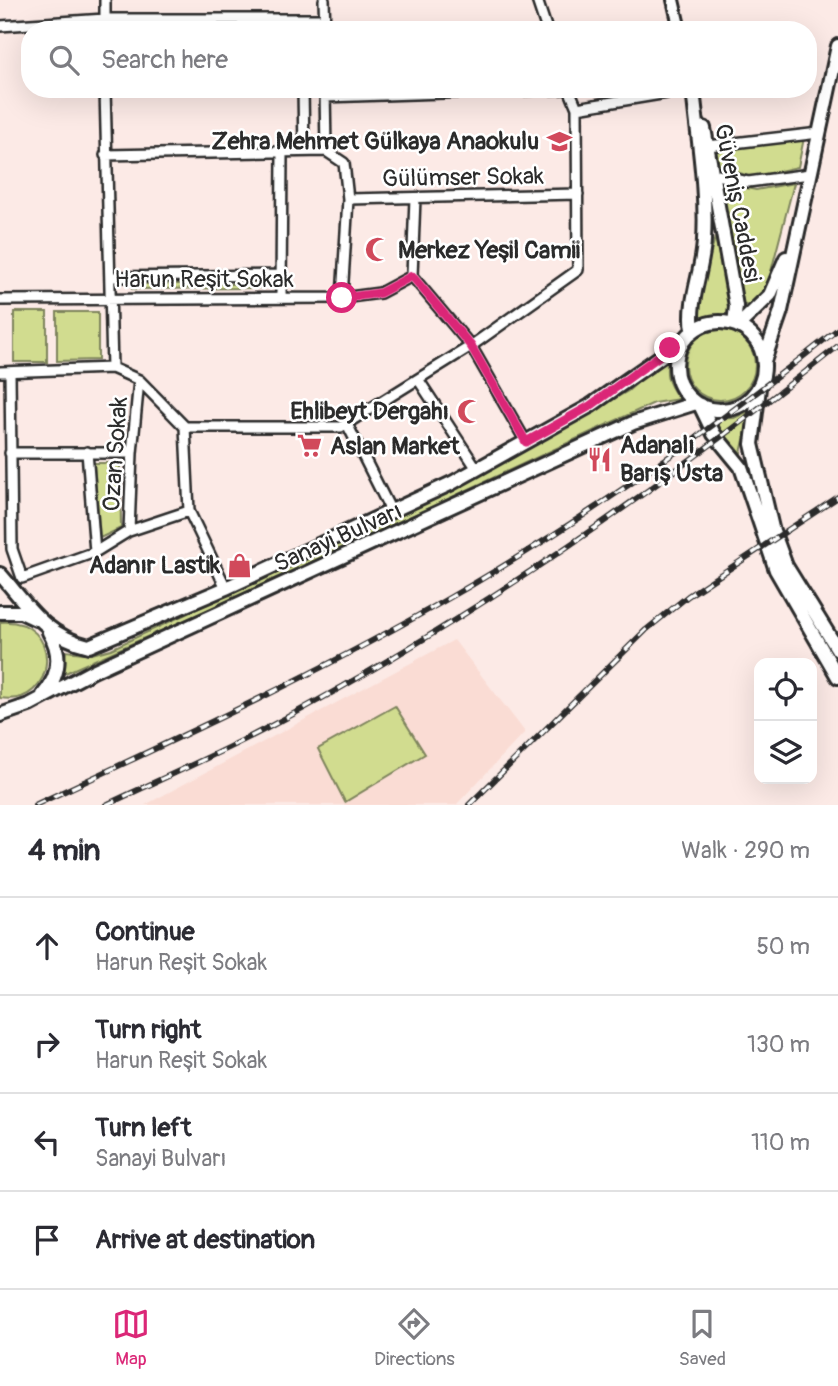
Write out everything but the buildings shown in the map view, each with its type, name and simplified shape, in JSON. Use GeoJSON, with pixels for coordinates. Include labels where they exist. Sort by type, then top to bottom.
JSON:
{"type":"FeatureCollection","features":[{"type":"Feature","properties":{"kind":"main road"},"geometry":{"type":"LineString","coordinates":[[838,46],[781,311],[764,361],[752,444],[772,528],[786,566],[838,650]]}},
{"type":"Feature","properties":{"kind":"main road","name":"Güveniş Caddesi"},"geometry":{"type":"LineString","coordinates":[[693,330],[691,315],[704,244],[705,210],[694,98]]}},
{"type":"Feature","properties":{"kind":"main road","name":"Güveniş Caddesi"},"geometry":{"type":"LineString","coordinates":[[695,98],[708,146],[737,306],[736,325]]}},
{"type":"Feature","properties":{"kind":"main road"},"geometry":{"type":"LineString","coordinates":[[736,325],[770,295],[803,208]]}},
{"type":"Feature","properties":{"kind":"main road"},"geometry":{"type":"LineString","coordinates":[[764,361],[754,337],[736,325],[718,321],[693,330],[683,341],[676,366],[678,380],[685,393],[698,404],[714,433],[741,467],[776,570],[838,677]]}},
{"type":"Feature","properties":{"kind":"main road","name":"Sanayi Bulvarı"},"geometry":{"type":"LineString","coordinates":[[0,612],[21,612],[36,619],[66,641],[89,646],[226,587],[477,469],[590,406],[683,341]]}},
{"type":"Feature","properties":{"kind":"main road"},"geometry":{"type":"LineString","coordinates":[[698,404],[723,410],[737,407],[759,388]]}},
{"type":"Feature","properties":{"kind":"main road","name":"Sanayi Bulvarı"},"geometry":{"type":"LineString","coordinates":[[0,715],[29,705],[93,671],[534,471],[633,423],[698,404]]}},
{"type":"Feature","properties":{"kind":"main road"},"geometry":{"type":"LineString","coordinates":[[0,574],[48,630],[57,650],[57,672],[41,697],[29,705],[0,708]]}},
{"type":"Feature","properties":{"kind":"street"},"geometry":{"type":"LineString","coordinates":[[105,0],[105,19]]}},
{"type":"Feature","properties":{"kind":"street"},"geometry":{"type":"LineString","coordinates":[[75,21],[324,19],[324,0]]}},
{"type":"Feature","properties":{"kind":"street"},"geometry":{"type":"LineString","coordinates":[[537,0],[544,21]]}},
{"type":"Feature","properties":{"kind":"street"},"geometry":{"type":"LineString","coordinates":[[673,0],[678,21]]}},
{"type":"Feature","properties":{"kind":"street"},"geometry":{"type":"LineString","coordinates":[[0,26],[21,25]]}},
{"type":"Feature","properties":{"kind":"street"},"geometry":{"type":"LineString","coordinates":[[105,98],[112,368]]}},
{"type":"Feature","properties":{"kind":"street"},"geometry":{"type":"LineString","coordinates":[[303,98],[304,152]]}},
{"type":"Feature","properties":{"kind":"street"},"geometry":{"type":"LineString","coordinates":[[325,98],[326,151]]}},
{"type":"Feature","properties":{"kind":"street"},"geometry":{"type":"LineString","coordinates":[[186,427],[341,427],[471,346],[578,270],[577,108],[571,98]]}},
{"type":"Feature","properties":{"kind":"street"},"geometry":{"type":"LineString","coordinates":[[577,108],[637,98]]}},
{"type":"Feature","properties":{"kind":"street"},"geometry":{"type":"LineString","coordinates":[[708,146],[819,133]]}},
{"type":"Feature","properties":{"kind":"street"},"geometry":{"type":"LineString","coordinates":[[105,156],[326,151],[344,163],[348,199],[342,298]]}},
{"type":"Feature","properties":{"kind":"street"},"geometry":{"type":"LineString","coordinates":[[281,298],[282,152]]}},
{"type":"Feature","properties":{"kind":"street"},"geometry":{"type":"LineString","coordinates":[[713,174],[748,182],[810,174]]}},
{"type":"Feature","properties":{"kind":"street","name":"Gülümser Sokak"},"geometry":{"type":"LineString","coordinates":[[348,199],[578,194]]}},
{"type":"Feature","properties":{"kind":"street"},"geometry":{"type":"LineString","coordinates":[[415,198],[412,276],[471,346],[526,442]]}},
{"type":"Feature","properties":{"kind":"street","name":"Harun Reşit Sokak"},"geometry":{"type":"LineString","coordinates":[[111,277],[282,275]]}},
{"type":"Feature","properties":{"kind":"street","name":"Harun Reşit Sokak"},"geometry":{"type":"LineString","coordinates":[[0,300],[342,298],[380,293],[412,276]]}},
{"type":"Feature","properties":{"kind":"street"},"geometry":{"type":"LineString","coordinates":[[189,511],[129,531],[95,552],[22,578],[12,549],[5,372],[112,368],[139,380],[186,427],[189,511],[226,587]]}},
{"type":"Feature","properties":{"kind":"street"},"geometry":{"type":"LineString","coordinates":[[418,379],[477,469]]}},
{"type":"Feature","properties":{"kind":"street","name":"Ozan Sokak"},"geometry":{"type":"LineString","coordinates":[[129,531],[132,453],[139,380]]}},
{"type":"Feature","properties":{"kind":"street"},"geometry":{"type":"LineString","coordinates":[[347,424],[391,511]]}},
{"type":"Feature","properties":{"kind":"street"},"geometry":{"type":"LineString","coordinates":[[87,452],[95,552]]}},
{"type":"Feature","properties":{"kind":"street"},"geometry":{"type":"LineString","coordinates":[[10,453],[132,453]]}},
{"type":"Feature","properties":{"kind":"shaded area"},"geometry":{"type":"Polygon","coordinates":[[[454,640],[525,732],[456,805],[145,805],[454,640]]]}},
{"type":"Feature","properties":{"kind":"green space"},"geometry":{"type":"Polygon","coordinates":[[[804,138],[798,167],[752,177],[718,166],[716,151],[804,138]]]}},
{"type":"Feature","properties":{"kind":"green space"},"geometry":{"type":"Polygon","coordinates":[[[721,183],[756,190],[794,183],[767,287],[761,298],[748,306],[743,304],[721,183]]]}},
{"type":"Feature","properties":{"kind":"green space"},"geometry":{"type":"Polygon","coordinates":[[[715,237],[731,314],[694,318],[715,237]]]}},
{"type":"Feature","properties":{"kind":"green space"},"geometry":{"type":"Polygon","coordinates":[[[132,284],[259,284],[259,288],[132,289],[132,284]]]}},
{"type":"Feature","properties":{"kind":"green space"},"geometry":{"type":"Polygon","coordinates":[[[14,312],[47,312],[47,362],[14,362],[14,312]]]}},
{"type":"Feature","properties":{"kind":"green space"},"geometry":{"type":"Polygon","coordinates":[[[57,312],[98,312],[98,360],[57,361],[57,312]]]}},
{"type":"Feature","properties":{"kind":"green space"},"geometry":{"type":"Polygon","coordinates":[[[720,330],[745,340],[755,365],[745,390],[720,400],[695,390],[685,365],[695,340],[720,330]]]}},
{"type":"Feature","properties":{"kind":"green space"},"geometry":{"type":"Polygon","coordinates":[[[671,353],[667,366],[668,377],[679,399],[654,403],[260,587],[63,674],[66,651],[92,654],[111,649],[345,540],[515,455],[628,391],[671,353]]]}},
{"type":"Feature","properties":{"kind":"green space"},"geometry":{"type":"Polygon","coordinates":[[[751,410],[741,453],[711,419],[734,418],[751,410]]]}},
{"type":"Feature","properties":{"kind":"green space"},"geometry":{"type":"Polygon","coordinates":[[[94,463],[120,463],[121,528],[100,538],[94,463]]]}},
{"type":"Feature","properties":{"kind":"green space"},"geometry":{"type":"Polygon","coordinates":[[[0,622],[21,624],[36,633],[44,646],[46,662],[43,677],[34,690],[19,697],[0,698],[0,622]]]}},
{"type":"Feature","properties":{"kind":"green space"},"geometry":{"type":"Polygon","coordinates":[[[395,706],[425,754],[345,802],[318,749],[395,706]]]}},
{"type":"Feature","properties":{"kind":"railway"},"geometry":{"type":"LineString","coordinates":[[35,805],[283,687],[380,637],[482,579],[639,478],[838,329]]}},
{"type":"Feature","properties":{"kind":"railway"},"geometry":{"type":"LineString","coordinates":[[106,805],[269,727],[344,686],[491,597],[633,501],[838,346]]}},
{"type":"Feature","properties":{"kind":"railway"},"geometry":{"type":"LineString","coordinates":[[469,805],[646,630],[688,596],[838,497]]}},
{"type":"Feature","properties":{"kind":"place","name":"Zehra Mehmet Gülkaya Anaokulu"},"geometry":{"type":"Point","coordinates":[559,141]}},
{"type":"Feature","properties":{"kind":"place","name":"Merkez Yeşil Camii"},"geometry":{"type":"Point","coordinates":[378,250]}},
{"type":"Feature","properties":{"kind":"place","name":"Ehlibeyt Dergahı"},"geometry":{"type":"Point","coordinates":[469,411]}},
{"type":"Feature","properties":{"kind":"place","name":"Aslan Market"},"geometry":{"type":"Point","coordinates":[310,446]}},
{"type":"Feature","properties":{"kind":"place","name":"Adanalı Barış Usta"},"geometry":{"type":"Point","coordinates":[600,459]}},
{"type":"Feature","properties":{"kind":"place","name":"Adanır Lastik"},"geometry":{"type":"Point","coordinates":[240,565]}},
{"type":"Feature","properties":{"kind":"route"},"geometry":{"type":"LineString","coordinates":[[342,298],[380,293],[412,276],[471,346],[526,442],[624,384],[670,348]]}}]}
